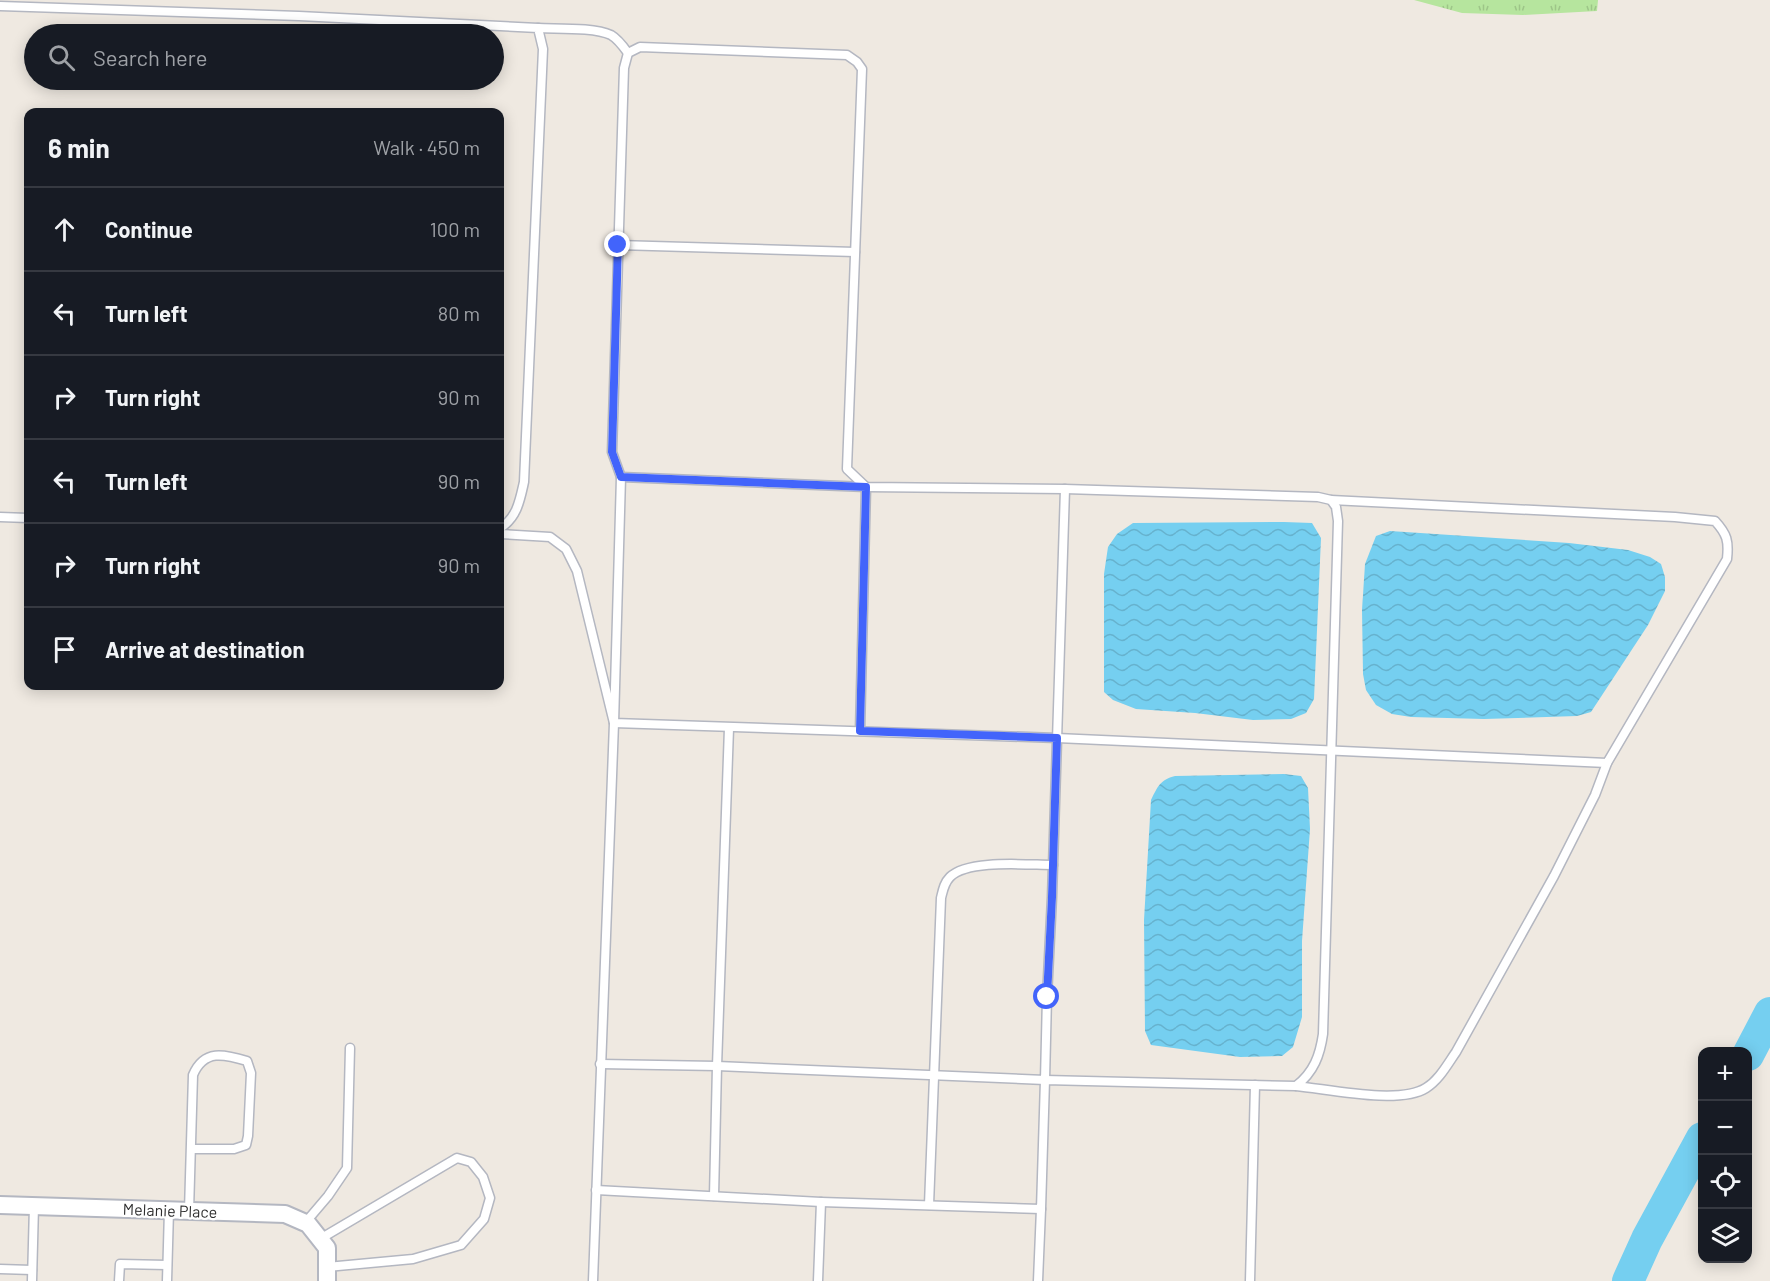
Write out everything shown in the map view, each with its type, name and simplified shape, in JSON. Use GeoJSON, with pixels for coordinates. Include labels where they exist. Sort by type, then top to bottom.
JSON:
{"type":"FeatureCollection","features":[{"type":"Feature","properties":{"kind":"street","name":"Melanie Place"},"geometry":{"type":"LineString","coordinates":[[0,1205],[285,1214],[308,1224],[324,1244]]}},
{"type":"Feature","properties":{"kind":"street"},"geometry":{"type":"LineString","coordinates":[[324,1244],[327,1274]]}},
{"type":"Feature","properties":{"kind":"lane"},"geometry":{"type":"LineString","coordinates":[[0,6],[458,24]]}},
{"type":"Feature","properties":{"kind":"lane"},"geometry":{"type":"LineString","coordinates":[[504,26],[598,31],[612,36],[628,53]]}},
{"type":"Feature","properties":{"kind":"lane"},"geometry":{"type":"LineString","coordinates":[[504,526],[518,509],[525,471],[543,49],[538,28]]}},
{"type":"Feature","properties":{"kind":"lane"},"geometry":{"type":"LineString","coordinates":[[593,1281],[621,477],[612,452],[624,68],[628,53],[640,47],[847,55],[862,69],[847,469],[866,487],[860,731]]}},
{"type":"Feature","properties":{"kind":"lane"},"geometry":{"type":"LineString","coordinates":[[618,245],[855,252]]}},
{"type":"Feature","properties":{"kind":"lane"},"geometry":{"type":"LineString","coordinates":[[600,1064],[717,1066],[1046,1080],[1296,1086],[1387,1096],[1414,1094],[1427,1088],[1438,1077],[1456,1052],[1554,876],[1595,795],[1607,763],[1727,559],[1728,546],[1725,531],[1715,521],[1675,517],[1331,500],[1318,497],[1065,489],[866,487],[621,477]]}},
{"type":"Feature","properties":{"kind":"lane"},"geometry":{"type":"LineString","coordinates":[[1038,1281],[1065,489]]}},
{"type":"Feature","properties":{"kind":"lane"},"geometry":{"type":"LineString","coordinates":[[1296,1086],[1304,1080],[1320,1053],[1323,1034],[1338,521],[1336,507],[1331,500]]}},
{"type":"Feature","properties":{"kind":"lane"},"geometry":{"type":"LineString","coordinates":[[0,517],[24,518]]}},
{"type":"Feature","properties":{"kind":"lane"},"geometry":{"type":"LineString","coordinates":[[504,534],[550,537],[566,549],[577,571],[614,723]]}},
{"type":"Feature","properties":{"kind":"lane"},"geometry":{"type":"LineString","coordinates":[[614,723],[1057,738],[1607,763]]}},
{"type":"Feature","properties":{"kind":"lane"},"geometry":{"type":"LineString","coordinates":[[714,1196],[729,728]]}},
{"type":"Feature","properties":{"kind":"lane"},"geometry":{"type":"LineString","coordinates":[[929,1205],[940,898],[945,883],[952,875],[965,867],[1053,866]]}},
{"type":"Feature","properties":{"kind":"lane"},"geometry":{"type":"LineString","coordinates":[[305,1223],[328,1196],[347,1168],[350,1048]]}},
{"type":"Feature","properties":{"kind":"lane"},"geometry":{"type":"LineString","coordinates":[[189,1211],[193,1075],[198,1064],[207,1057],[231,1056],[247,1060],[251,1073],[246,1145],[234,1149],[191,1149]]}},
{"type":"Feature","properties":{"kind":"lane"},"geometry":{"type":"LineString","coordinates":[[1250,1281],[1255,1085]]}},
{"type":"Feature","properties":{"kind":"lane"},"geometry":{"type":"LineString","coordinates":[[324,1244],[457,1158],[471,1162],[483,1177],[490,1198],[484,1219],[462,1245],[413,1259],[327,1274]]}},
{"type":"Feature","properties":{"kind":"lane"},"geometry":{"type":"LineString","coordinates":[[596,1191],[821,1202],[1041,1209]]}},
{"type":"Feature","properties":{"kind":"lane"},"geometry":{"type":"LineString","coordinates":[[818,1281],[821,1202]]}},
{"type":"Feature","properties":{"kind":"lane"},"geometry":{"type":"LineString","coordinates":[[32,1281],[34,1206]]}},
{"type":"Feature","properties":{"kind":"lane"},"geometry":{"type":"LineString","coordinates":[[166,1281],[169,1210]]}},
{"type":"Feature","properties":{"kind":"lane"},"geometry":{"type":"LineString","coordinates":[[119,1281],[120,1264],[167,1265]]}},
{"type":"Feature","properties":{"kind":"lane"},"geometry":{"type":"LineString","coordinates":[[0,1269],[32,1270]]}},
{"type":"Feature","properties":{"kind":"green space"},"geometry":{"type":"Polygon","coordinates":[[[1414,0],[1598,0],[1597,11],[1523,15],[1462,13],[1414,0]]]}},
{"type":"Feature","properties":{"kind":"water"},"geometry":{"type":"Polygon","coordinates":[[[1133,523],[1312,523],[1321,538],[1314,699],[1306,713],[1291,719],[1253,720],[1136,709],[1113,700],[1104,692],[1104,574],[1108,547],[1117,534],[1133,523]]]}},
{"type":"Feature","properties":{"kind":"water"},"geometry":{"type":"Polygon","coordinates":[[[1390,531],[1569,543],[1628,550],[1650,557],[1661,564],[1665,577],[1665,591],[1648,625],[1591,712],[1577,716],[1484,719],[1411,717],[1392,714],[1376,705],[1366,690],[1363,674],[1362,610],[1365,564],[1376,536],[1390,531]]]}},
{"type":"Feature","properties":{"kind":"water"},"geometry":{"type":"Polygon","coordinates":[[[1284,774],[1301,776],[1308,788],[1310,829],[1302,941],[1302,1017],[1293,1047],[1282,1056],[1240,1057],[1151,1045],[1145,1031],[1144,920],[1151,800],[1160,784],[1175,776],[1284,774]]]}},
{"type":"Feature","properties":{"kind":"waterway"},"geometry":{"type":"LineString","coordinates":[[1752,1047],[1770,1013]]}},
{"type":"Feature","properties":{"kind":"waterway"},"geometry":{"type":"LineString","coordinates":[[1628,1281],[1647,1239],[1698,1145]]}},
{"type":"Feature","properties":{"kind":"route"},"geometry":{"type":"LineString","coordinates":[[618,245],[612,452],[621,477],[866,487],[860,731],[1057,738],[1047,997]]}}]}
